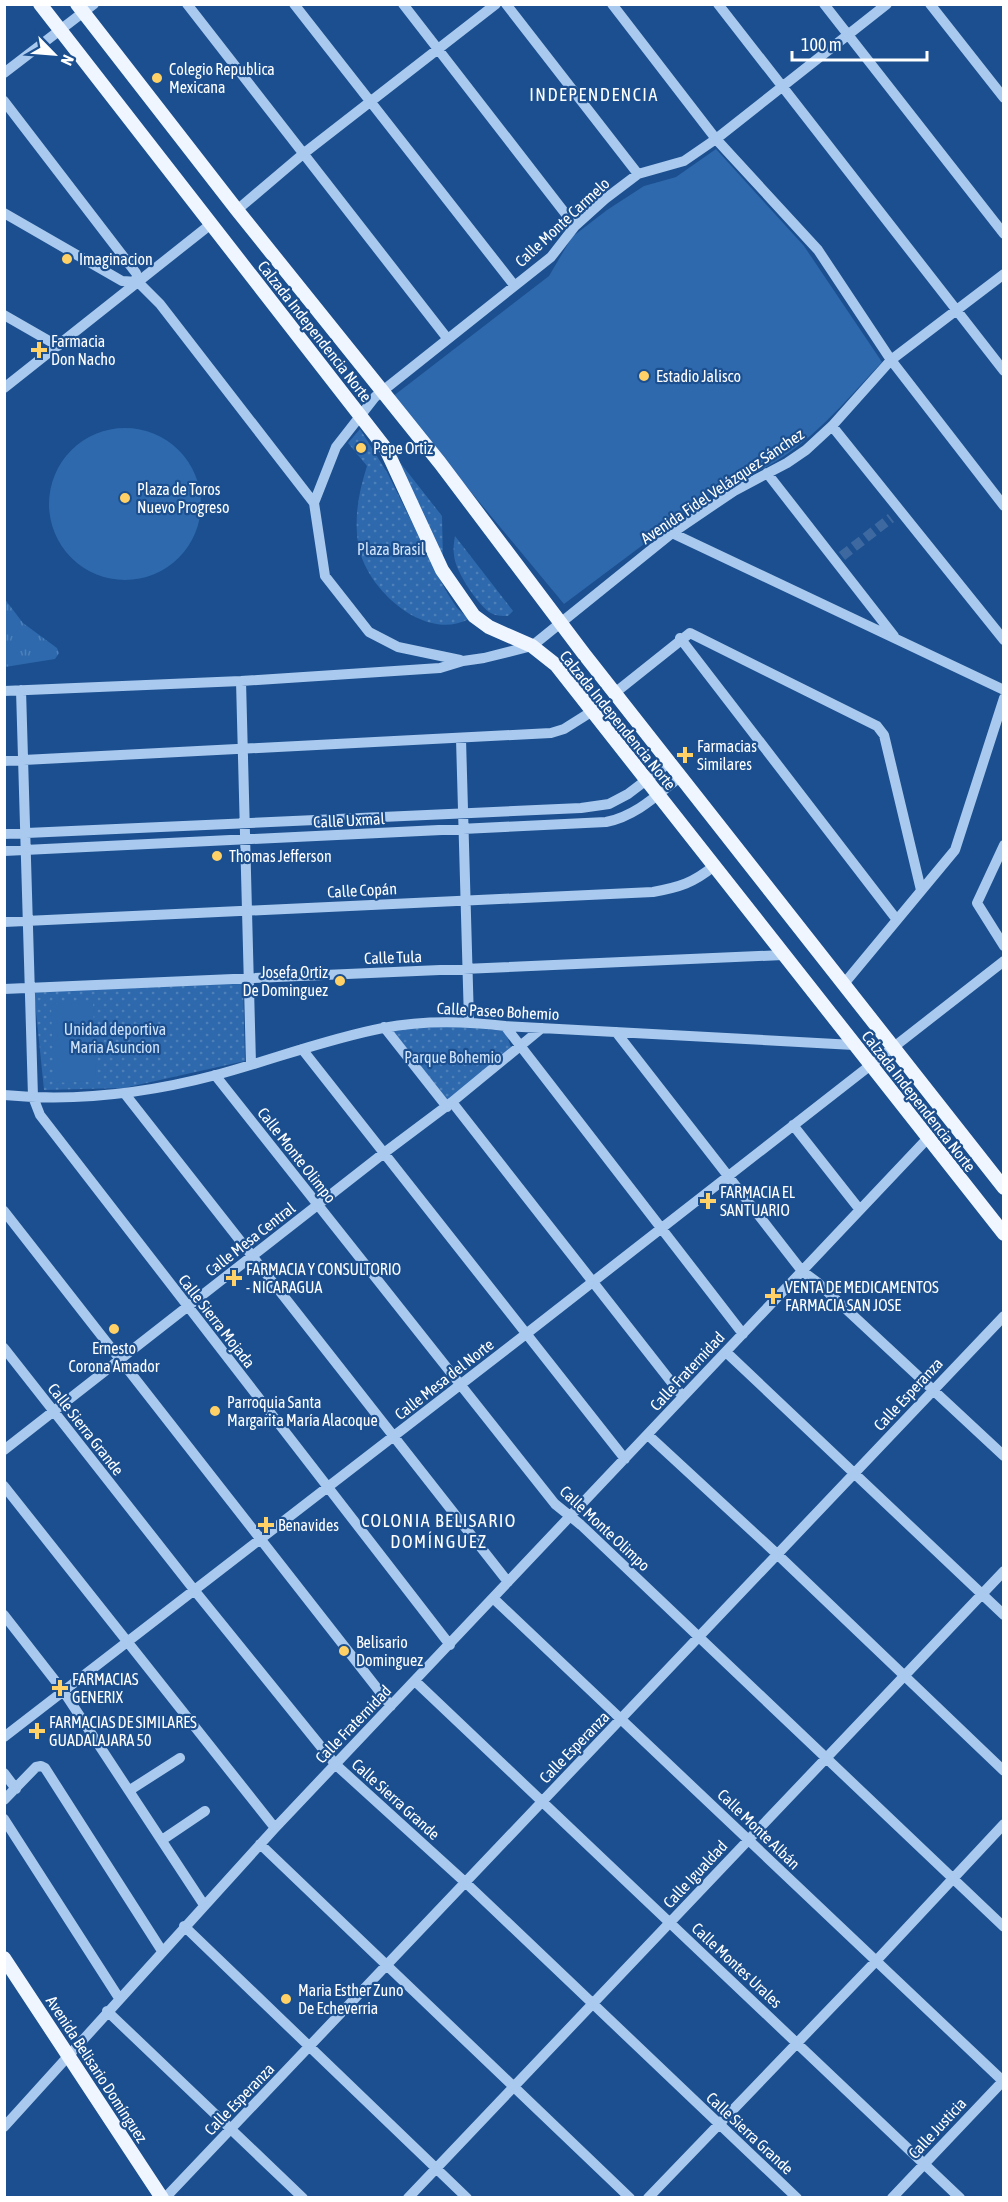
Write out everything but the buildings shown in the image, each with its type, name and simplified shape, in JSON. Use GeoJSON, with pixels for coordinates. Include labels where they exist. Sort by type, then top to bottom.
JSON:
{"type":"FeatureCollection","features":[{"type":"Feature","properties":{"kind":"main road","name":"Calzada Independencia Norte"},"geometry":{"type":"LineString","coordinates":[[40,4],[386,449],[442,570],[466,607],[489,627],[532,646],[556,665],[1004,1234]]}},
{"type":"Feature","properties":{"kind":"main road","name":"Calzada Independencia Norte"},"geometry":{"type":"LineString","coordinates":[[85,7],[237,210],[440,463],[560,623],[1004,1188]]}},
{"type":"Feature","properties":{"kind":"main road","name":"Avenida Belisario Domínguez"},"geometry":{"type":"LineString","coordinates":[[4,1958],[164,2198]]}},
{"type":"Feature","properties":{"kind":"street"},"geometry":{"type":"LineString","coordinates":[[187,4],[447,338]]}},
{"type":"Feature","properties":{"kind":"street"},"geometry":{"type":"LineString","coordinates":[[294,4],[514,285]]}},
{"type":"Feature","properties":{"kind":"street"},"geometry":{"type":"LineString","coordinates":[[403,4],[575,226]]}},
{"type":"Feature","properties":{"kind":"street"},"geometry":{"type":"LineString","coordinates":[[237,210],[303,154],[495,4]]}},
{"type":"Feature","properties":{"kind":"street"},"geometry":{"type":"LineString","coordinates":[[506,4],[638,174]]}},
{"type":"Feature","properties":{"kind":"street"},"geometry":{"type":"LineString","coordinates":[[612,4],[716,139],[818,250],[891,360],[1004,506]]}},
{"type":"Feature","properties":{"kind":"street"},"geometry":{"type":"LineString","coordinates":[[718,4],[1004,371]]}},
{"type":"Feature","properties":{"kind":"street"},"geometry":{"type":"LineString","coordinates":[[824,4],[1004,234]]}},
{"type":"Feature","properties":{"kind":"street","name":"Calle Monte Carmelo"},"geometry":{"type":"LineString","coordinates":[[381,392],[551,257],[575,226],[638,174],[684,161],[716,139],[887,4]]}},
{"type":"Feature","properties":{"kind":"street"},"geometry":{"type":"LineString","coordinates":[[930,4],[1004,98]]}},
{"type":"Feature","properties":{"kind":"street"},"geometry":{"type":"LineString","coordinates":[[4,74],[61,31],[85,7]]}},
{"type":"Feature","properties":{"kind":"street"},"geometry":{"type":"LineString","coordinates":[[4,101],[136,273],[138,282],[160,304],[314,503],[325,576],[369,632],[398,647],[463,661]]}},
{"type":"Feature","properties":{"kind":"street"},"geometry":{"type":"LineString","coordinates":[[4,213],[122,281],[138,282]]}},
{"type":"Feature","properties":{"kind":"street"},"geometry":{"type":"LineString","coordinates":[[4,388],[212,224]]}},
{"type":"Feature","properties":{"kind":"street","name":"Avenida Fidel Velázquez Sánchez"},"geometry":{"type":"LineString","coordinates":[[532,646],[672,533],[734,491],[796,456],[832,426],[891,360],[1004,273]]}},
{"type":"Feature","properties":{"kind":"street"},"geometry":{"type":"LineString","coordinates":[[4,315],[58,346]]}},
{"type":"Feature","properties":{"kind":"street"},"geometry":{"type":"LineString","coordinates":[[314,503],[336,447],[381,392]]}},
{"type":"Feature","properties":{"kind":"street"},"geometry":{"type":"LineString","coordinates":[[832,426],[1004,640]]}},
{"type":"Feature","properties":{"kind":"street"},"geometry":{"type":"LineString","coordinates":[[767,473],[839,559],[895,638]]}},
{"type":"Feature","properties":{"kind":"street"},"geometry":{"type":"LineString","coordinates":[[891,518],[900,511]]}},
{"type":"Feature","properties":{"kind":"street"},"geometry":{"type":"LineString","coordinates":[[672,533],[1004,690]]}},
{"type":"Feature","properties":{"kind":"street"},"geometry":{"type":"LineString","coordinates":[[616,692],[680,638],[690,633],[878,726],[882,730],[921,890]]}},
{"type":"Feature","properties":{"kind":"street"},"geometry":{"type":"LineString","coordinates":[[680,638],[897,920]]}},
{"type":"Feature","properties":{"kind":"street"},"geometry":{"type":"LineString","coordinates":[[4,691],[241,681],[440,668],[532,646]]}},
{"type":"Feature","properties":{"kind":"street"},"geometry":{"type":"LineString","coordinates":[[241,681],[251,1064]]}},
{"type":"Feature","properties":{"kind":"street"},"geometry":{"type":"LineString","coordinates":[[21,690],[33,1097]]}},
{"type":"Feature","properties":{"kind":"street"},"geometry":{"type":"LineString","coordinates":[[843,985],[955,849],[1004,698]]}},
{"type":"Feature","properties":{"kind":"street"},"geometry":{"type":"LineString","coordinates":[[4,761],[551,733],[564,729],[591,712]]}},
{"type":"Feature","properties":{"kind":"street"},"geometry":{"type":"LineString","coordinates":[[461,739],[469,1022]]}},
{"type":"Feature","properties":{"kind":"street","name":"Calle Uxmal"},"geometry":{"type":"LineString","coordinates":[[4,834],[581,808],[609,804],[628,794],[670,762]]}},
{"type":"Feature","properties":{"kind":"street","name":"Calle Uxmal"},"geometry":{"type":"LineString","coordinates":[[4,851],[606,822],[621,819],[657,796],[681,776]]}},
{"type":"Feature","properties":{"kind":"street"},"geometry":{"type":"LineString","coordinates":[[1004,845],[977,903],[1004,946]]}},
{"type":"Feature","properties":{"kind":"street","name":"Calle Copán"},"geometry":{"type":"LineString","coordinates":[[4,922],[653,892],[691,883],[714,866]]}},
{"type":"Feature","properties":{"kind":"street","name":"Calle Tula"},"geometry":{"type":"LineString","coordinates":[[4,988],[783,955]]}},
{"type":"Feature","properties":{"kind":"street","name":"Calle Mesa del Norte"},"geometry":{"type":"LineString","coordinates":[[4,1737],[460,1386],[1004,961]]}},
{"type":"Feature","properties":{"kind":"street","name":"Calle Paseo Bohemio"},"geometry":{"type":"LineString","coordinates":[[4,1095],[33,1097],[125,1094],[215,1075],[384,1027],[430,1022],[469,1022],[505,1026],[854,1045]]}},
{"type":"Feature","properties":{"kind":"street"},"geometry":{"type":"LineString","coordinates":[[505,1026],[743,1334]]}},
{"type":"Feature","properties":{"kind":"street"},"geometry":{"type":"LineString","coordinates":[[384,1027],[450,1105],[683,1397]]}},
{"type":"Feature","properties":{"kind":"street","name":"Calle Mesa Central"},"geometry":{"type":"LineString","coordinates":[[4,1450],[384,1153],[450,1105],[542,1028]]}},
{"type":"Feature","properties":{"kind":"street"},"geometry":{"type":"LineString","coordinates":[[616,1032],[802,1271],[817,1282],[1004,1456]]}},
{"type":"Feature","properties":{"kind":"street"},"geometry":{"type":"LineString","coordinates":[[302,1049],[625,1459]]}},
{"type":"Feature","properties":{"kind":"street","name":"Calle Monte Olimpo"},"geometry":{"type":"LineString","coordinates":[[215,1075],[555,1504],[1004,1926]]}},
{"type":"Feature","properties":{"kind":"street"},"geometry":{"type":"LineString","coordinates":[[125,1094],[508,1582]]}},
{"type":"Feature","properties":{"kind":"street","name":"Calle Sierra Mojada"},"geometry":{"type":"LineString","coordinates":[[33,1097],[40,1115],[450,1645]]}},
{"type":"Feature","properties":{"kind":"street"},"geometry":{"type":"LineString","coordinates":[[793,1125],[860,1210]]}},
{"type":"Feature","properties":{"kind":"street","name":"Calle Fraternidad"},"geometry":{"type":"LineString","coordinates":[[5,2125],[260,1844],[927,1139]]}},
{"type":"Feature","properties":{"kind":"street"},"geometry":{"type":"LineString","coordinates":[[4,1211],[391,1706]]}},
{"type":"Feature","properties":{"kind":"street","name":"Calle Esperanza"},"geometry":{"type":"LineString","coordinates":[[164,2198],[1004,1316]]}},
{"type":"Feature","properties":{"kind":"street","name":"Calle Sierra Grande"},"geometry":{"type":"LineString","coordinates":[[4,1348],[195,1591],[335,1764],[465,1883],[797,2198]]}},
{"type":"Feature","properties":{"kind":"street"},"geometry":{"type":"LineString","coordinates":[[726,1352],[1004,1615]]}},
{"type":"Feature","properties":{"kind":"street"},"geometry":{"type":"LineString","coordinates":[[648,1435],[777,1554],[1004,1771]]}},
{"type":"Feature","properties":{"kind":"street"},"geometry":{"type":"LineString","coordinates":[[4,1486],[275,1828]]}},
{"type":"Feature","properties":{"kind":"street","name":"Calle Igualdad"},"geometry":{"type":"LineString","coordinates":[[408,2198],[1004,1571]]}},
{"type":"Feature","properties":{"kind":"street","name":"Calle Monte Albán"},"geometry":{"type":"LineString","coordinates":[[494,1598],[1003,2081]]}},
{"type":"Feature","properties":{"kind":"street"},"geometry":{"type":"LineString","coordinates":[[4,1615],[64,1692],[204,1905]]}},
{"type":"Feature","properties":{"kind":"street","name":"Calle Montes Urales"},"geometry":{"type":"LineString","coordinates":[[415,1681],[960,2198]]}},
{"type":"Feature","properties":{"kind":"street"},"geometry":{"type":"LineString","coordinates":[[130,1790],[180,1758]]}},
{"type":"Feature","properties":{"kind":"street"},"geometry":{"type":"LineString","coordinates":[[4,1800],[36,1767],[45,1768],[162,1951]]}},
{"type":"Feature","properties":{"kind":"street"},"geometry":{"type":"LineString","coordinates":[[4,1773],[15,1789]]}},
{"type":"Feature","properties":{"kind":"street"},"geometry":{"type":"LineString","coordinates":[[162,1840],[205,1811]]}},
{"type":"Feature","properties":{"kind":"street"},"geometry":{"type":"LineString","coordinates":[[4,1819],[119,1998]]}},
{"type":"Feature","properties":{"kind":"street"},"geometry":{"type":"LineString","coordinates":[[648,2198],[1004,1824]]}},
{"type":"Feature","properties":{"kind":"street"},"geometry":{"type":"LineString","coordinates":[[260,1844],[630,2198]]}},
{"type":"Feature","properties":{"kind":"street"},"geometry":{"type":"LineString","coordinates":[[184,1926],[467,2198]]}},
{"type":"Feature","properties":{"kind":"street"},"geometry":{"type":"LineString","coordinates":[[107,2011],[303,2198]]}},
{"type":"Feature","properties":{"kind":"street","name":"Calle Justicia"},"geometry":{"type":"LineString","coordinates":[[892,2198],[1003,2081]]}},
{"type":"Feature","properties":{"kind":"green space","name":"Estadio Jalisco"},"geometry":{"type":"Polygon","coordinates":[[[716,149],[804,246],[882,362],[831,417],[793,450],[772,464],[727,482],[564,604],[392,397],[549,276],[572,237],[607,210],[644,186],[676,177],[716,149]]]}},
{"type":"Feature","properties":{"kind":"green space","name":"Plaza de Toros Nuevo Progreso"},"geometry":{"type":"Polygon","coordinates":[[[125,428],[154,433],[179,450],[196,475],[201,504],[196,533],[179,558],[154,575],[125,580],[96,575],[71,558],[54,533],[49,504],[54,475],[71,450],[96,433],[125,428]]]}},
{"type":"Feature","properties":{"kind":"green space","name":"Plaza Brasil"},"geometry":{"type":"Polygon","coordinates":[[[360,429],[388,474],[446,591],[457,608],[469,619],[452,624],[434,623],[416,617],[384,593],[372,577],[363,560],[357,533],[358,504],[367,466],[348,443],[360,429]]]}},
{"type":"Feature","properties":{"kind":"green space"},"geometry":{"type":"Polygon","coordinates":[[[395,456],[442,516],[443,561],[395,456]]]}},
{"type":"Feature","properties":{"kind":"green space"},"geometry":{"type":"Polygon","coordinates":[[[455,536],[513,611],[508,616],[489,612],[467,586],[455,562],[455,536]]]}},
{"type":"Feature","properties":{"kind":"green space"},"geometry":{"type":"Polygon","coordinates":[[[4,598],[23,623],[57,648],[59,653],[55,659],[5,667],[4,598]]]}},
{"type":"Feature","properties":{"kind":"green space","name":"Unidad deportiva Maria Asuncion"},"geometry":{"type":"Polygon","coordinates":[[[243,983],[245,1061],[124,1088],[44,1090],[34,992],[243,983]]]}},
{"type":"Feature","properties":{"kind":"green space"},"geometry":{"type":"Polygon","coordinates":[[[93,1003],[96,1081],[54,1083],[51,1004],[93,1003]]]}},
{"type":"Feature","properties":{"kind":"green space","name":"Parque Bohemio"},"geometry":{"type":"Polygon","coordinates":[[[436,1024],[505,1031],[511,1047],[447,1104],[389,1029],[436,1024]]]}},
{"type":"Feature","properties":{"kind":"tunnel"},"geometry":{"type":"LineString","coordinates":[[842,556],[891,518]]}},
{"type":"Feature","properties":{"kind":"place","name":"Colegio Republica Mexicana"},"geometry":{"type":"Point","coordinates":[157,78]}},
{"type":"Feature","properties":{"kind":"place","name":"Imaginacion"},"geometry":{"type":"Point","coordinates":[67,259]}},
{"type":"Feature","properties":{"kind":"place","name":"Farmacia Don Nacho"},"geometry":{"type":"Point","coordinates":[39,350]}},
{"type":"Feature","properties":{"kind":"place","name":"Estadio Jalisco"},"geometry":{"type":"Point","coordinates":[644,376]}},
{"type":"Feature","properties":{"kind":"place","name":"Pepe Ortiz"},"geometry":{"type":"Point","coordinates":[361,448]}},
{"type":"Feature","properties":{"kind":"place","name":"Plaza de Toros Nuevo Progreso"},"geometry":{"type":"Point","coordinates":[125,498]}},
{"type":"Feature","properties":{"kind":"place","name":"Farmacias Similares"},"geometry":{"type":"Point","coordinates":[685,755]}},
{"type":"Feature","properties":{"kind":"place","name":"Thomas Jefferson"},"geometry":{"type":"Point","coordinates":[217,856]}},
{"type":"Feature","properties":{"kind":"place","name":"Josefa Ortiz De Dominguez"},"geometry":{"type":"Point","coordinates":[340,981]}},
{"type":"Feature","properties":{"kind":"place","name":"FARMACIA EL SANTUARIO"},"geometry":{"type":"Point","coordinates":[708,1201]}},
{"type":"Feature","properties":{"kind":"place","name":"FARMACIA Y CONSULTORIO - NICARAGUA"},"geometry":{"type":"Point","coordinates":[234,1278]}},
{"type":"Feature","properties":{"kind":"place","name":"VENTA DE MEDICAMENTOS FARMACIA SAN JOSE"},"geometry":{"type":"Point","coordinates":[773,1296]}},
{"type":"Feature","properties":{"kind":"place","name":"Ernesto Corona Amador"},"geometry":{"type":"Point","coordinates":[114,1329]}},
{"type":"Feature","properties":{"kind":"place","name":"Parroquia Santa Margarita María Alacoque"},"geometry":{"type":"Point","coordinates":[215,1411]}},
{"type":"Feature","properties":{"kind":"place","name":"Benavides"},"geometry":{"type":"Point","coordinates":[266,1525]}},
{"type":"Feature","properties":{"kind":"place","name":"Belisario Dominguez"},"geometry":{"type":"Point","coordinates":[344,1651]}},
{"type":"Feature","properties":{"kind":"place","name":"FARMACIAS GENERIX"},"geometry":{"type":"Point","coordinates":[60,1688]}},
{"type":"Feature","properties":{"kind":"place","name":"FARMACIAS DE SIMILARES GUADALAJARA 50"},"geometry":{"type":"Point","coordinates":[37,1731]}},
{"type":"Feature","properties":{"kind":"place","name":"Maria Esther Zuno De Echeverria"},"geometry":{"type":"Point","coordinates":[286,1999]}},
{"type":"Feature","properties":{"kind":"district","name":"INDEPENDENCIA"},"geometry":{"type":"Point","coordinates":[594,95]}},
{"type":"Feature","properties":{"kind":"district","name":"COLONIA BELISARIO DOMÍNGUEZ"},"geometry":{"type":"Point","coordinates":[439,1531]}}]}
